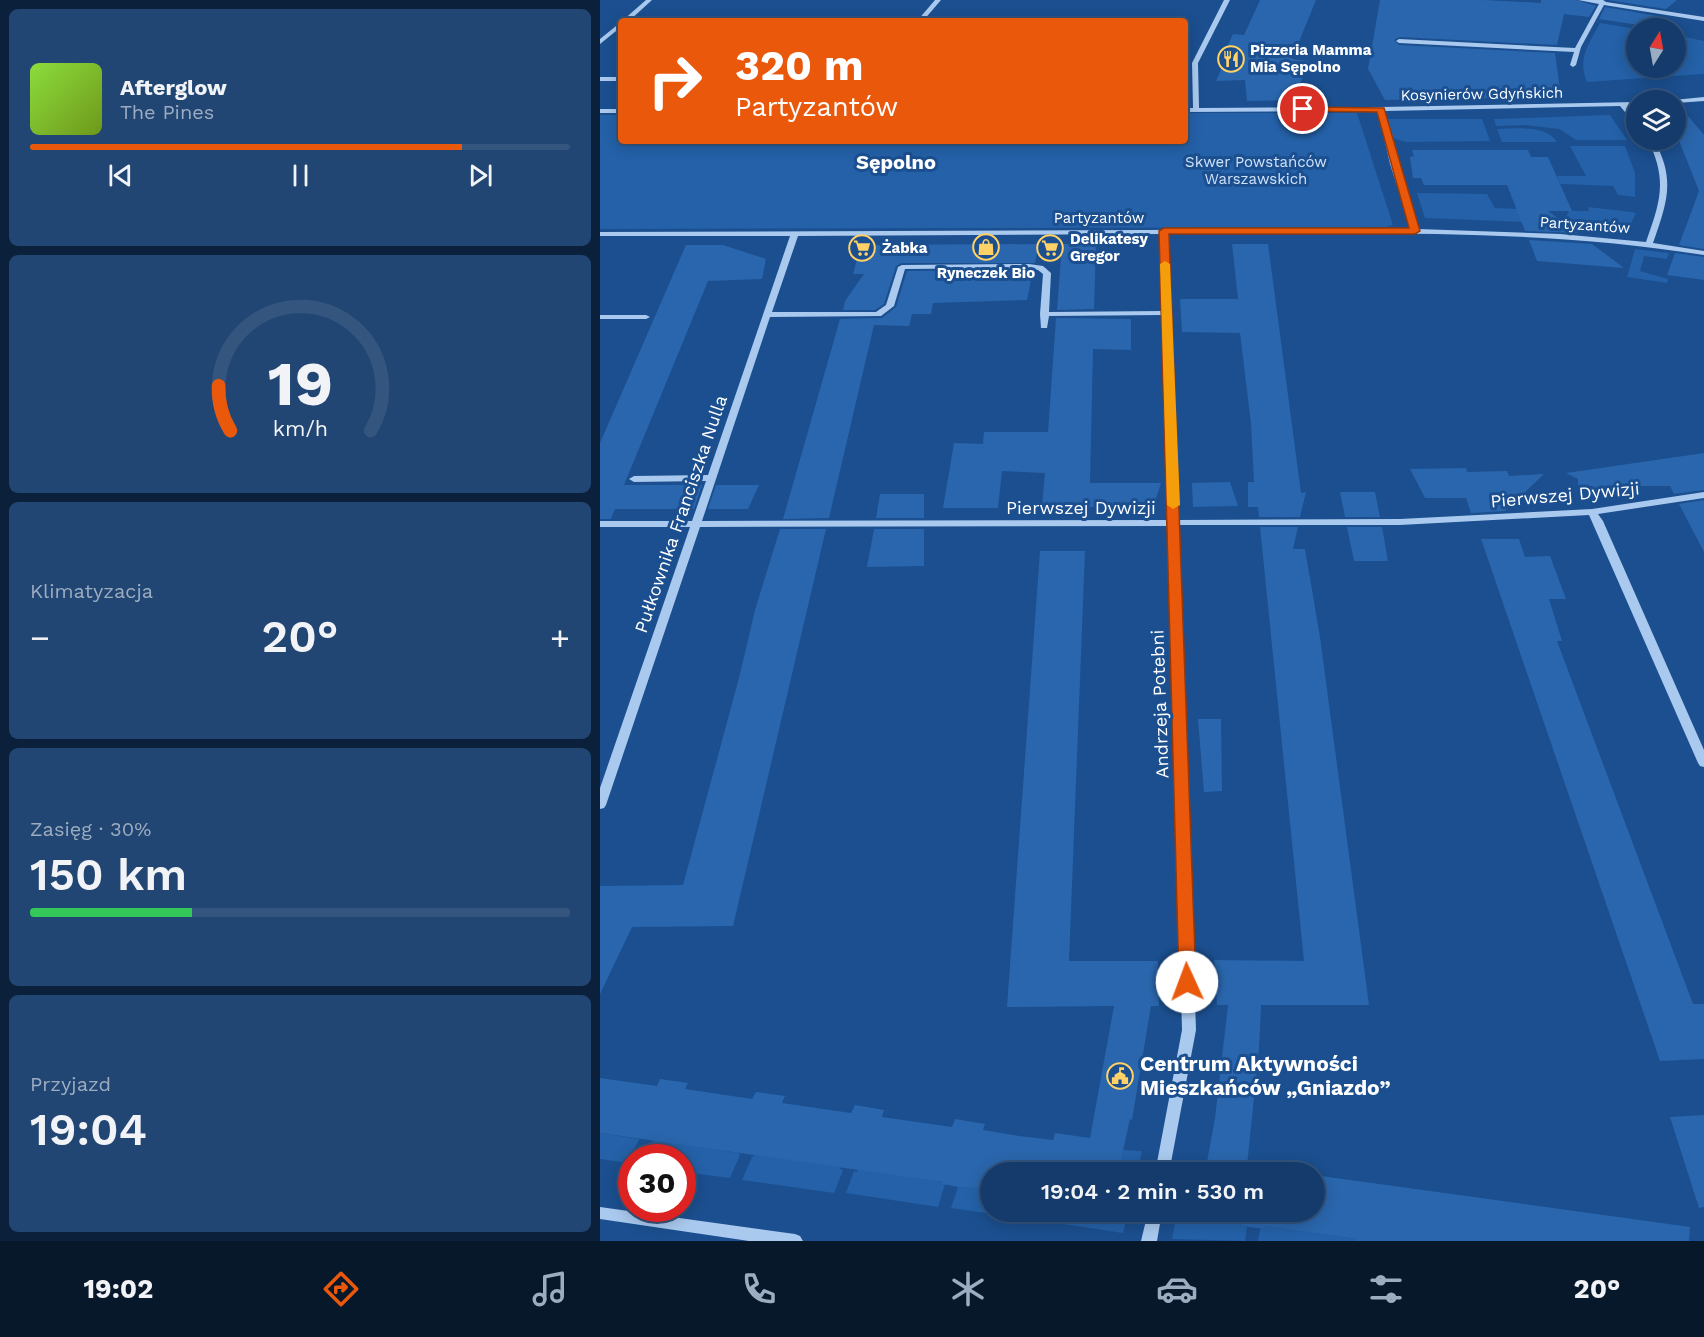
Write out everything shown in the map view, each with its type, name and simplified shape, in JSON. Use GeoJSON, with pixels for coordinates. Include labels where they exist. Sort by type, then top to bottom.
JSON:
{"type":"FeatureCollection","features":[{"type":"Feature","properties":{"kind":"street"},"geometry":{"type":"LineString","coordinates":[[628,18],[649,0]]}},
{"type":"Feature","properties":{"kind":"street"},"geometry":{"type":"LineString","coordinates":[[923,18],[938,0]]}},
{"type":"Feature","properties":{"kind":"street"},"geometry":{"type":"LineString","coordinates":[[1196,110],[1195,63],[1227,0]]}},
{"type":"Feature","properties":{"kind":"street"},"geometry":{"type":"LineString","coordinates":[[1581,0],[1704,19]]}},
{"type":"Feature","properties":{"kind":"street"},"geometry":{"type":"LineString","coordinates":[[1573,65],[1576,50],[1604,3]]}},
{"type":"Feature","properties":{"kind":"street"},"geometry":{"type":"LineString","coordinates":[[600,42],[618,27]]}},
{"type":"Feature","properties":{"kind":"street"},"geometry":{"type":"LineString","coordinates":[[1399,41],[1576,50]]}},
{"type":"Feature","properties":{"kind":"street"},"geometry":{"type":"LineString","coordinates":[[600,78],[618,79]]}},
{"type":"Feature","properties":{"kind":"street"},"geometry":{"type":"LineString","coordinates":[[1686,100],[1704,99]]}},
{"type":"Feature","properties":{"kind":"street"},"geometry":{"type":"LineString","coordinates":[[1622,104],[1626,109]]}},
{"type":"Feature","properties":{"kind":"street","name":"Kosynierów Gdyńskich"},"geometry":{"type":"LineString","coordinates":[[1188,110],[1626,104]]}},
{"type":"Feature","properties":{"kind":"street"},"geometry":{"type":"LineString","coordinates":[[1381,109],[1394,164],[1415,231]]}},
{"type":"Feature","properties":{"kind":"street"},"geometry":{"type":"LineString","coordinates":[[600,111],[618,111]]}},
{"type":"Feature","properties":{"kind":"street"},"geometry":{"type":"LineString","coordinates":[[1649,244],[1665,190],[1660,156],[1657,150]]}},
{"type":"Feature","properties":{"kind":"street","name":"Andrzeja Potebni"},"geometry":{"type":"LineString","coordinates":[[1164,231],[1189,1030],[1164,1162]]}},
{"type":"Feature","properties":{"kind":"street","name":"Partyzantów"},"geometry":{"type":"LineString","coordinates":[[600,234],[1415,231],[1539,235],[1649,244],[1704,253]]}},
{"type":"Feature","properties":{"kind":"street","name":"Pułkownika Franciszka Nulla"},"geometry":{"type":"LineString","coordinates":[[600,805],[795,233]]}},
{"type":"Feature","properties":{"kind":"street"},"geometry":{"type":"LineString","coordinates":[[766,315],[878,314],[890,306],[902,267],[1029,266],[1047,273],[1044,326]]}},
{"type":"Feature","properties":{"kind":"street"},"geometry":{"type":"LineString","coordinates":[[1044,314],[1166,313]]}},
{"type":"Feature","properties":{"kind":"street"},"geometry":{"type":"LineString","coordinates":[[600,317],[646,317]]}},
{"type":"Feature","properties":{"kind":"street"},"geometry":{"type":"LineString","coordinates":[[634,479],[711,478]]}},
{"type":"Feature","properties":{"kind":"street","name":"Pierwszej Dywizji"},"geometry":{"type":"LineString","coordinates":[[600,524],[1400,522],[1592,512],[1704,495]]}},
{"type":"Feature","properties":{"kind":"street"},"geometry":{"type":"LineString","coordinates":[[1592,512],[1598,521],[1704,763]]}},
{"type":"Feature","properties":{"kind":"street"},"geometry":{"type":"LineString","coordinates":[[600,1213],[795,1241]]}},
{"type":"Feature","properties":{"kind":"street"},"geometry":{"type":"LineString","coordinates":[[1149,1241],[1153,1222]]}},
{"type":"Feature","properties":{"kind":"green space"},"geometry":{"type":"Polygon","coordinates":[[[1600,23],[1626,27],[1626,78],[1646,78],[1587,82],[1583,66],[1588,45],[1600,23]]]}},
{"type":"Feature","properties":{"kind":"green space"},"geometry":{"type":"Polygon","coordinates":[[[1686,37],[1704,41],[1704,74],[1686,75],[1686,37]]]}},
{"type":"Feature","properties":{"kind":"green space","name":"Skwer Powstańców Warszawskich"},"geometry":{"type":"Polygon","coordinates":[[[1188,113],[1357,113],[1393,225],[1387,227],[600,229],[600,115],[618,115],[618,144],[1188,144],[1188,113]]]}},
{"type":"Feature","properties":{"kind":"green space"},"geometry":{"type":"Polygon","coordinates":[[[1610,115],[1626,140],[1576,140],[1559,129],[1525,125],[1496,126],[1494,119],[1610,115]]]}},
{"type":"Feature","properties":{"kind":"green space"},"geometry":{"type":"Polygon","coordinates":[[[1388,119],[1482,119],[1490,141],[1406,142],[1392,138],[1388,119]]]}},
{"type":"Feature","properties":{"kind":"green space"},"geometry":{"type":"Polygon","coordinates":[[[1497,129],[1538,130],[1546,132],[1557,142],[1502,142],[1497,129]]]}},
{"type":"Feature","properties":{"kind":"green space"},"geometry":{"type":"Polygon","coordinates":[[[1570,146],[1625,146],[1635,173],[1635,197],[1618,195],[1613,186],[1560,184],[1557,176],[1586,176],[1570,146]]]}},
{"type":"Feature","properties":{"kind":"green space"},"geometry":{"type":"Polygon","coordinates":[[[1417,193],[1487,194],[1495,208],[1517,209],[1552,223],[1425,218],[1417,193]]]}},
{"type":"Feature","properties":{"kind":"green space"},"geometry":{"type":"Polygon","coordinates":[[[1588,207],[1636,213],[1628,230],[1565,224],[1563,218],[1569,211],[1589,211],[1588,207]]]}},
{"type":"Feature","properties":{"kind":"green space"},"geometry":{"type":"Polygon","coordinates":[[[1635,249],[1669,253],[1667,259],[1644,256],[1640,271],[1668,279],[1667,283],[1627,277],[1635,249]]]}},
{"type":"Feature","properties":{"kind":"green space"},"geometry":{"type":"Polygon","coordinates":[[[600,1133],[639,1139],[637,1144],[618,1144],[618,1162],[600,1159],[600,1133]]]}},
{"type":"Feature","properties":{"kind":"green space"},"geometry":{"type":"Polygon","coordinates":[[[655,1140],[681,1144],[650,1144],[655,1140]]]}},
{"type":"Feature","properties":{"kind":"green space"},"geometry":{"type":"Polygon","coordinates":[[[696,1146],[738,1153],[740,1155],[730,1178],[696,1174],[696,1146]]]}},
{"type":"Feature","properties":{"kind":"green space"},"geometry":{"type":"Polygon","coordinates":[[[1123,1150],[1142,1151],[1140,1162],[1120,1162],[1123,1150]]]}},
{"type":"Feature","properties":{"kind":"green space"},"geometry":{"type":"Polygon","coordinates":[[[755,1155],[841,1167],[840,1169],[843,1170],[834,1193],[742,1180],[755,1155]]]}},
{"type":"Feature","properties":{"kind":"green space"},"geometry":{"type":"Polygon","coordinates":[[[858,1169],[943,1182],[945,1184],[938,1207],[846,1193],[854,1171],[857,1172],[858,1169]]]}},
{"type":"Feature","properties":{"kind":"green space"},"geometry":{"type":"Polygon","coordinates":[[[958,1187],[980,1188],[980,1212],[951,1208],[958,1187]]]}},
{"type":"Feature","properties":{"kind":"green space"},"geometry":{"type":"Polygon","coordinates":[[[1057,1222],[1126,1222],[1123,1233],[1057,1222]]]}},
{"type":"Feature","properties":{"kind":"green space"},"geometry":{"type":"Polygon","coordinates":[[[1175,1222],[1235,1222],[1242,1223],[1242,1226],[1247,1227],[1245,1241],[1172,1239],[1175,1222]]]}},
{"type":"Feature","properties":{"kind":"green space"},"geometry":{"type":"Polygon","coordinates":[[[1264,1226],[1356,1239],[1356,1241],[1258,1241],[1260,1229],[1264,1229],[1264,1226]]]}},
{"type":"Feature","properties":{"kind":"building"},"geometry":{"type":"Polygon","coordinates":[[[1260,0],[1316,0],[1292,59],[1309,61],[1294,100],[1247,101],[1245,80],[1216,81],[1227,56],[1223,56],[1233,34],[1244,35],[1260,0]]]}},
{"type":"Feature","properties":{"kind":"building"},"geometry":{"type":"Polygon","coordinates":[[[1380,0],[1483,0],[1541,3],[1541,0],[1576,0],[1596,6],[1589,17],[1564,14],[1557,45],[1399,37],[1394,40],[1399,45],[1555,53],[1561,97],[1385,100],[1368,69],[1380,0]]]}},
{"type":"Feature","properties":{"kind":"building"},"geometry":{"type":"Polygon","coordinates":[[[1608,0],[1677,0],[1666,9],[1608,0]]]}},
{"type":"Feature","properties":{"kind":"building"},"geometry":{"type":"Polygon","coordinates":[[[1605,7],[1657,16],[1655,18],[1626,18],[1626,23],[1599,19],[1605,7]]]}},
{"type":"Feature","properties":{"kind":"building"},"geometry":{"type":"Polygon","coordinates":[[[1686,113],[1704,135],[1704,249],[1679,245],[1699,191],[1683,150],[1686,150],[1686,113]]]}},
{"type":"Feature","properties":{"kind":"building"},"geometry":{"type":"Polygon","coordinates":[[[1412,150],[1528,150],[1531,157],[1548,157],[1572,211],[1548,211],[1578,233],[1525,231],[1507,185],[1424,185],[1421,178],[1413,178],[1410,157],[1414,156],[1412,150]]]}},
{"type":"Feature","properties":{"kind":"building"},"geometry":{"type":"Polygon","coordinates":[[[1529,240],[1592,244],[1624,268],[1537,261],[1529,240]]]}},
{"type":"Feature","properties":{"kind":"building"},"geometry":{"type":"Polygon","coordinates":[[[1039,244],[1035,263],[901,263],[896,266],[884,304],[875,310],[843,310],[845,301],[864,274],[853,274],[861,245],[1039,244]]]}},
{"type":"Feature","properties":{"kind":"building"},"geometry":{"type":"Polygon","coordinates":[[[1062,244],[1096,244],[1094,309],[1057,310],[1062,244]]]}},
{"type":"Feature","properties":{"kind":"building"},"geometry":{"type":"Polygon","coordinates":[[[1232,244],[1268,244],[1301,493],[1306,492],[1300,517],[1259,517],[1258,507],[1248,507],[1248,482],[1254,482],[1251,424],[1240,333],[1182,332],[1180,299],[1238,299],[1232,244]]]}},
{"type":"Feature","properties":{"kind":"building"},"geometry":{"type":"Polygon","coordinates":[[[686,245],[723,245],[766,259],[762,279],[708,281],[624,485],[702,485],[694,509],[615,509],[611,519],[600,519],[600,443],[686,245]]]}},
{"type":"Feature","properties":{"kind":"building"},"geometry":{"type":"Polygon","coordinates":[[[1675,253],[1704,257],[1704,280],[1667,275],[1675,253]]]}},
{"type":"Feature","properties":{"kind":"building"},"geometry":{"type":"Polygon","coordinates":[[[907,271],[1033,271],[1027,300],[933,303],[931,314],[912,314],[909,326],[874,325],[829,518],[783,519],[840,319],[882,318],[896,307],[907,271]]]}},
{"type":"Feature","properties":{"kind":"building"},"geometry":{"type":"Polygon","coordinates":[[[1056,318],[1131,319],[1131,350],[1093,349],[1090,483],[1161,483],[1153,507],[1042,507],[1045,473],[1002,471],[998,508],[943,508],[954,443],[983,444],[984,432],[1048,432],[1056,318]]]}},
{"type":"Feature","properties":{"kind":"building"},"geometry":{"type":"Polygon","coordinates":[[[1704,453],[1704,490],[1674,494],[1670,486],[1626,486],[1600,491],[1592,486],[1578,486],[1578,479],[1566,473],[1704,453]]]}},
{"type":"Feature","properties":{"kind":"building"},"geometry":{"type":"Polygon","coordinates":[[[1466,468],[1467,472],[1507,471],[1509,476],[1544,474],[1505,511],[1471,513],[1466,498],[1425,498],[1410,469],[1466,468]]]}},
{"type":"Feature","properties":{"kind":"building"},"geometry":{"type":"Polygon","coordinates":[[[1230,482],[1238,506],[1193,507],[1192,483],[1230,482]]]}},
{"type":"Feature","properties":{"kind":"building"},"geometry":{"type":"Polygon","coordinates":[[[716,485],[759,485],[748,509],[708,509],[716,485]]]}},
{"type":"Feature","properties":{"kind":"building"},"geometry":{"type":"Polygon","coordinates":[[[1340,492],[1375,492],[1380,517],[1345,517],[1340,492]]]}},
{"type":"Feature","properties":{"kind":"building"},"geometry":{"type":"Polygon","coordinates":[[[880,494],[924,494],[924,518],[876,518],[880,494]]]}},
{"type":"Feature","properties":{"kind":"building"},"geometry":{"type":"Polygon","coordinates":[[[1704,500],[1704,552],[1679,504],[1704,500]]]}},
{"type":"Feature","properties":{"kind":"building"},"geometry":{"type":"Polygon","coordinates":[[[1260,527],[1298,527],[1293,549],[1305,549],[1320,637],[1369,1005],[1261,1005],[1259,1049],[1247,1162],[1207,1162],[1215,1118],[1228,1005],[1217,1005],[1214,960],[1304,961],[1260,527]]]}},
{"type":"Feature","properties":{"kind":"building"},"geometry":{"type":"Polygon","coordinates":[[[1347,527],[1382,527],[1388,561],[1354,561],[1347,527]]]}},
{"type":"Feature","properties":{"kind":"building"},"geometry":{"type":"Polygon","coordinates":[[[780,529],[826,529],[733,926],[632,927],[600,994],[600,886],[683,885],[755,610],[780,529]]]}},
{"type":"Feature","properties":{"kind":"building"},"geometry":{"type":"Polygon","coordinates":[[[874,529],[924,529],[924,566],[867,567],[874,529]]]}},
{"type":"Feature","properties":{"kind":"building"},"geometry":{"type":"Polygon","coordinates":[[[1481,539],[1519,539],[1525,557],[1550,556],[1566,599],[1549,599],[1562,641],[1557,641],[1693,1004],[1704,1004],[1704,1059],[1660,1061],[1481,539]]]}},
{"type":"Feature","properties":{"kind":"building"},"geometry":{"type":"Polygon","coordinates":[[[1040,551],[1085,551],[1069,961],[1158,961],[1159,1006],[1151,1006],[1132,1120],[1130,1119],[1120,1162],[980,1162],[980,1188],[958,1187],[943,1184],[943,1182],[696,1147],[696,1144],[677,1144],[600,1133],[600,1078],[657,1086],[660,1079],[688,1083],[685,1089],[752,1099],[756,1092],[785,1096],[782,1103],[851,1113],[855,1105],[884,1110],[882,1117],[952,1127],[955,1119],[985,1124],[983,1130],[1019,1136],[1053,1140],[1055,1133],[1090,1138],[1114,1006],[1007,1007],[1040,551]]]}},
{"type":"Feature","properties":{"kind":"building"},"geometry":{"type":"Polygon","coordinates":[[[1198,719],[1221,719],[1222,791],[1204,792],[1198,719]]]}},
{"type":"Feature","properties":{"kind":"building"},"geometry":{"type":"Polygon","coordinates":[[[1704,1115],[1704,1207],[1699,1208],[1670,1117],[1704,1115]]]}},
{"type":"Feature","properties":{"kind":"building"},"geometry":{"type":"Polygon","coordinates":[[[1325,1177],[1690,1227],[1689,1241],[1356,1241],[1356,1239],[1264,1226],[1264,1229],[1242,1226],[1242,1223],[1235,1222],[1325,1222],[1325,1177]]]}},
{"type":"Feature","properties":{"kind":"slow traffic"},"geometry":{"type":"LineString","coordinates":[[1165,264],[1173,505]]}},
{"type":"Feature","properties":{"kind":"place","name":"Pizzeria Mamma Mia Sępolno"},"geometry":{"type":"Point","coordinates":[1231,59]}},
{"type":"Feature","properties":{"kind":"place","name":"Ryneczek Bio"},"geometry":{"type":"Point","coordinates":[986,247]}},
{"type":"Feature","properties":{"kind":"place","name":"Żabka"},"geometry":{"type":"Point","coordinates":[862,248]}},
{"type":"Feature","properties":{"kind":"place","name":"Delikatesy Gregor"},"geometry":{"type":"Point","coordinates":[1050,248]}},
{"type":"Feature","properties":{"kind":"place","name":"Centrum Aktywności Mieszkańców „Gniazdo”"},"geometry":{"type":"Point","coordinates":[1120,1076]}},
{"type":"Feature","properties":{"kind":"district","name":"Sępolno"},"geometry":{"type":"Point","coordinates":[896,162]}},
{"type":"Feature","properties":{"kind":"route"},"geometry":{"type":"LineString","coordinates":[[1187,982],[1164,231],[1415,231],[1394,164],[1381,109],[1303,109]]}}]}
